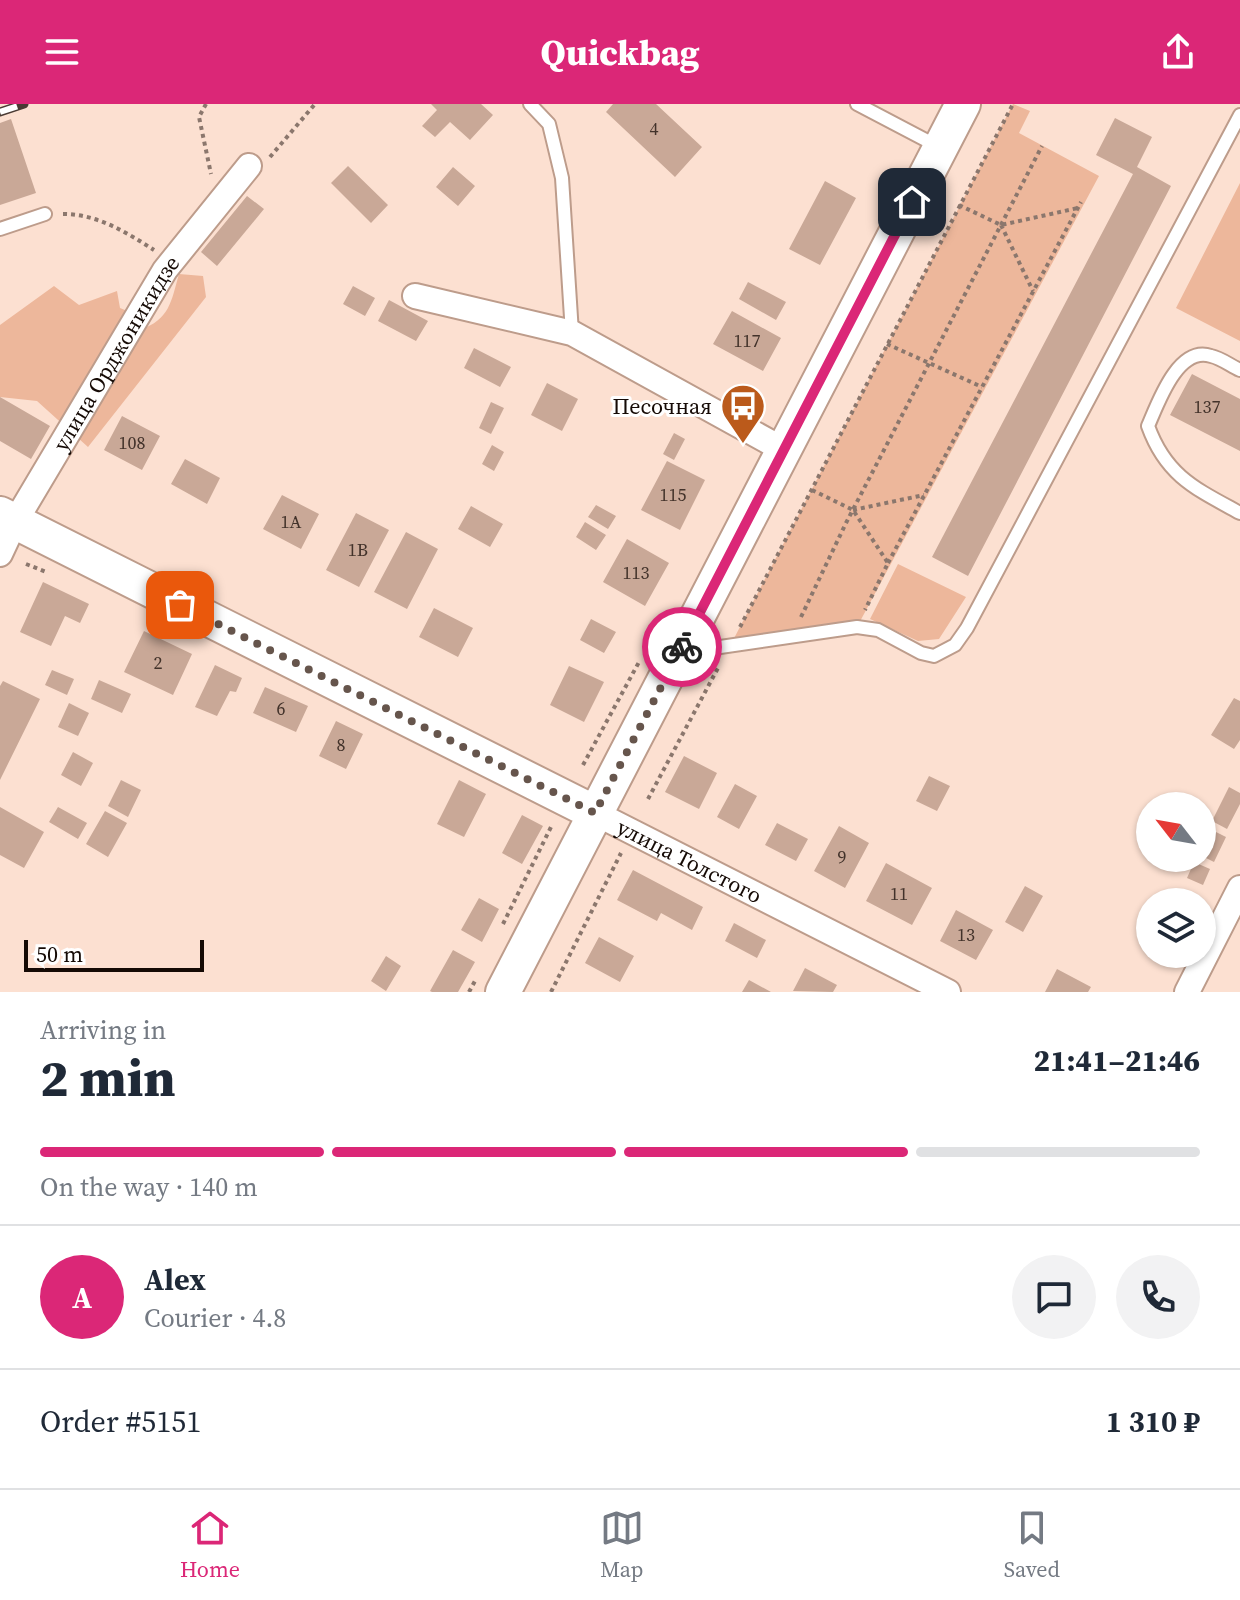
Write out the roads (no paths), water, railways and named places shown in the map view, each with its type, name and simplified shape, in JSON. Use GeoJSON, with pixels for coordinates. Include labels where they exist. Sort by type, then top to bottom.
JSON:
{"type":"FeatureCollection","features":[{"type":"Feature","properties":{"kind":"street"},"geometry":{"type":"LineString","coordinates":[[489,985],[595,813],[963,104]]}},
{"type":"Feature","properties":{"kind":"street","name":"улица Орджоникидзе"},"geometry":{"type":"LineString","coordinates":[[0,554],[8,518],[172,261],[249,166]]}},
{"type":"Feature","properties":{"kind":"street"},"geometry":{"type":"LineString","coordinates":[[415,296],[572,333],[784,450]]}},
{"type":"Feature","properties":{"kind":"street","name":"улица Толстого"},"geometry":{"type":"LineString","coordinates":[[8,518],[948,992]]}},
{"type":"Feature","properties":{"kind":"street"},"geometry":{"type":"LineString","coordinates":[[1187,992],[1240,888]]}},
{"type":"Feature","properties":{"kind":"lane"},"geometry":{"type":"LineString","coordinates":[[530,104],[549,124],[562,178],[572,333]]}},
{"type":"Feature","properties":{"kind":"lane"},"geometry":{"type":"LineString","coordinates":[[857,104],[940,147]]}},
{"type":"Feature","properties":{"kind":"lane"},"geometry":{"type":"LineString","coordinates":[[678,653],[857,627],[878,630],[921,653],[934,656],[955,645],[967,628],[1240,115]]}},
{"type":"Feature","properties":{"kind":"lane"},"geometry":{"type":"LineString","coordinates":[[0,229],[45,214]]}},
{"type":"Feature","properties":{"kind":"lane"},"geometry":{"type":"LineString","coordinates":[[1240,370],[1209,354],[1196,356],[1180,365],[1148,426],[1157,449],[1171,468],[1190,485],[1240,513]]}},
{"type":"Feature","properties":{"kind":"railway"},"geometry":{"type":"LineString","coordinates":[[0,112],[24,104]]}},
{"type":"Feature","properties":{"kind":"place","name":"Песочная"},"geometry":{"type":"Point","coordinates":[743,445]}}]}
